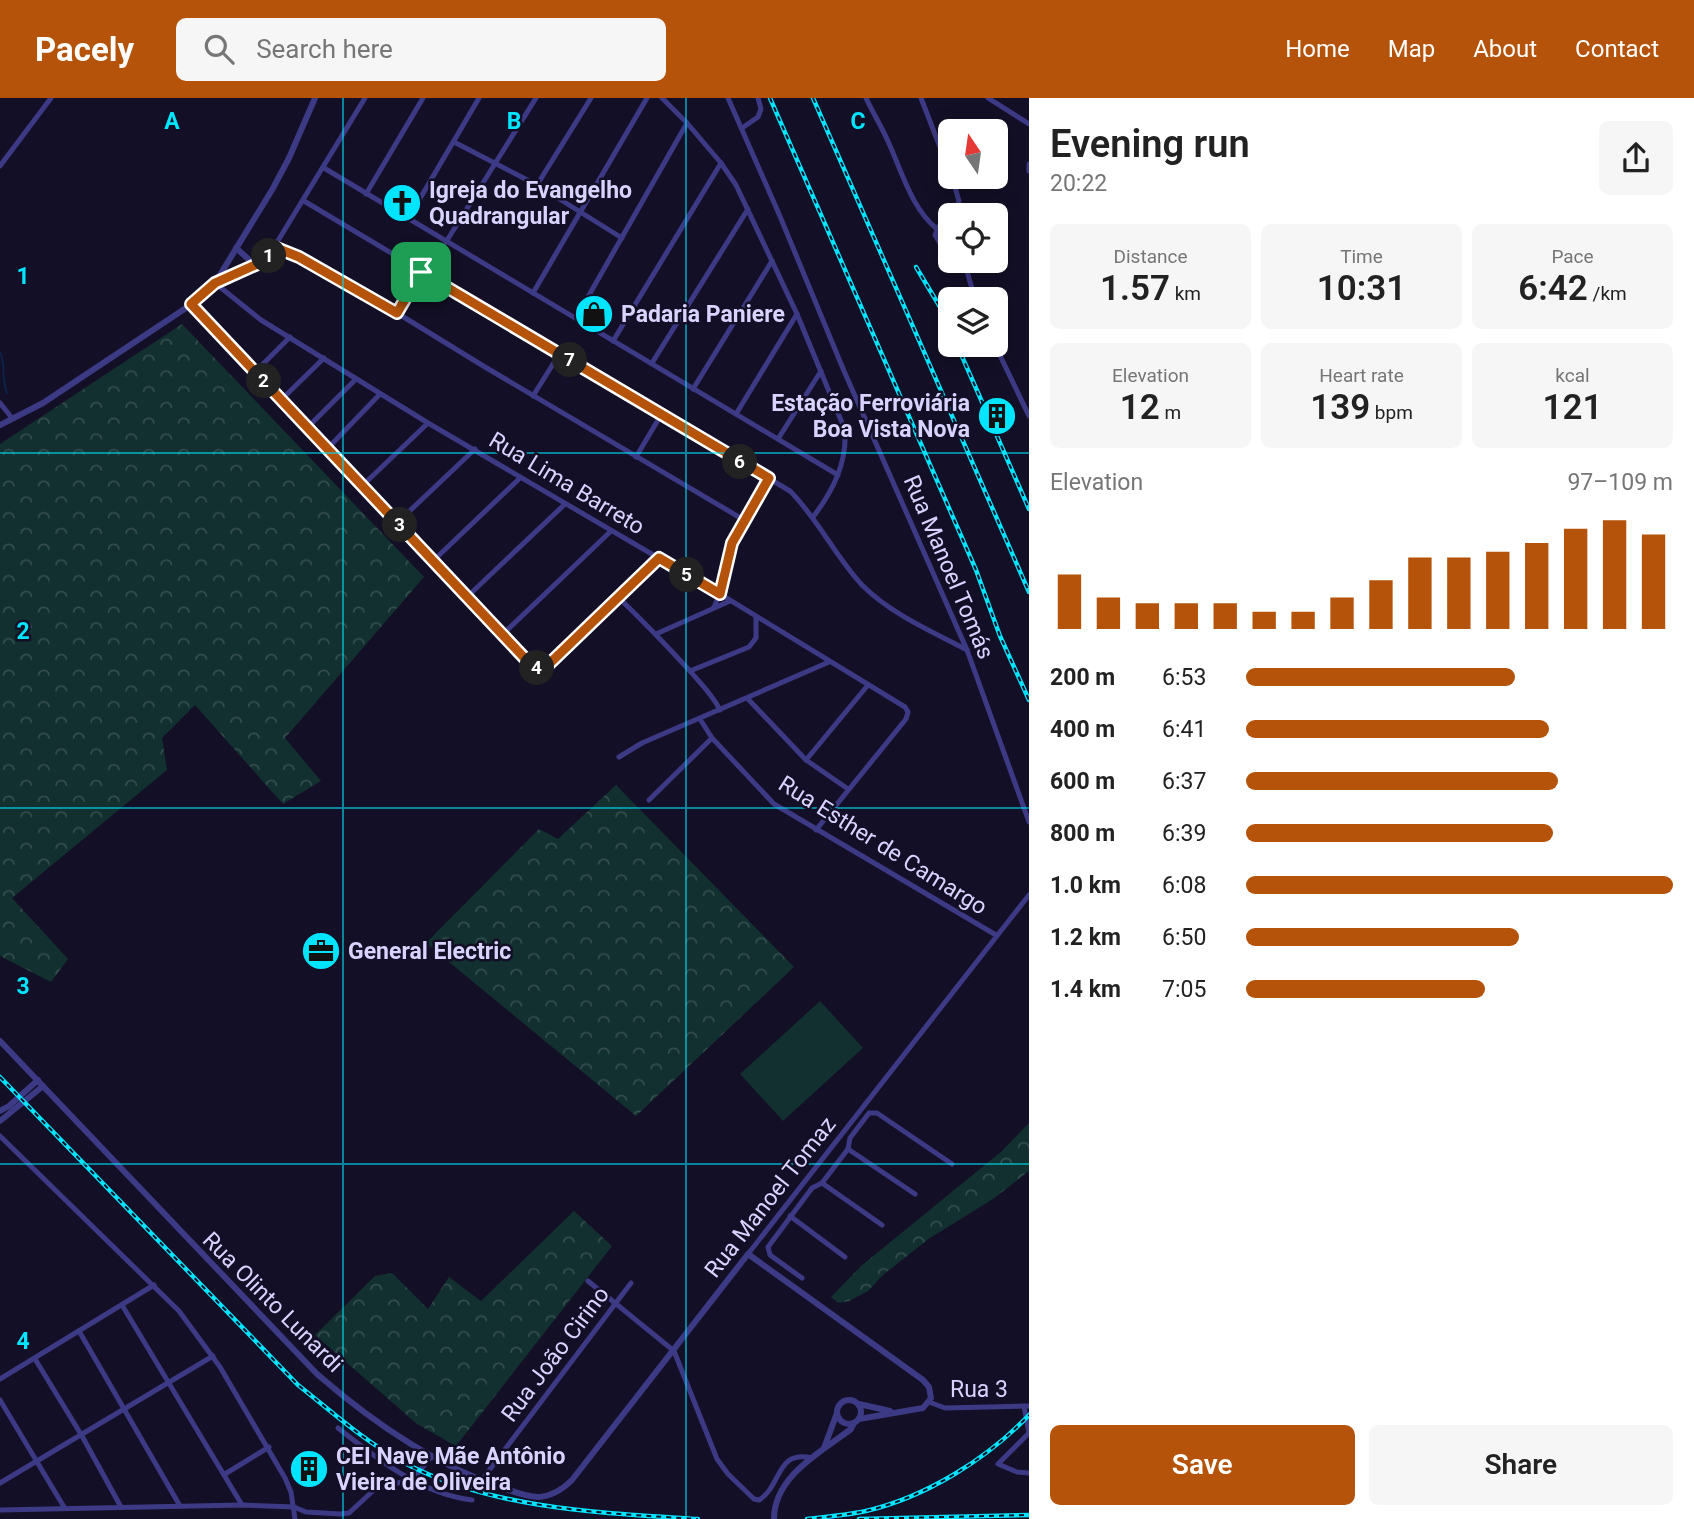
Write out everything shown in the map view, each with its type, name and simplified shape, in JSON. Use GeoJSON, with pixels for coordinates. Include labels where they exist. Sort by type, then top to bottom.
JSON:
{"type":"FeatureCollection","features":[{"type":"Feature","properties":{"kind":"street"},"geometry":{"type":"LineString","coordinates":[[0,166],[51,98]]}},
{"type":"Feature","properties":{"kind":"street"},"geometry":{"type":"LineString","coordinates":[[0,425],[43,403],[191,304],[215,283],[289,158],[315,98]]}},
{"type":"Feature","properties":{"kind":"street"},"geometry":{"type":"LineString","coordinates":[[215,283],[256,266],[268,257],[365,98]]}},
{"type":"Feature","properties":{"kind":"street"},"geometry":{"type":"LineString","coordinates":[[366,194],[423,98]]}},
{"type":"Feature","properties":{"kind":"street"},"geometry":{"type":"LineString","coordinates":[[408,219],[479,98]]}},
{"type":"Feature","properties":{"kind":"street"},"geometry":{"type":"LineString","coordinates":[[446,242],[536,98]]}},
{"type":"Feature","properties":{"kind":"street"},"geometry":{"type":"LineString","coordinates":[[537,186],[591,98]]}},
{"type":"Feature","properties":{"kind":"street"},"geometry":{"type":"LineString","coordinates":[[533,293],[646,98]]}},
{"type":"Feature","properties":{"kind":"street"},"geometry":{"type":"LineString","coordinates":[[662,98],[687,123],[733,179],[797,314],[845,430],[846,447],[838,475],[826,501],[813,517]]}},
{"type":"Feature","properties":{"kind":"street","name":"Rua Manoel Tomás"},"geometry":{"type":"LineString","coordinates":[[727,98],[967,650],[1029,822]]}},
{"type":"Feature","properties":{"kind":"street"},"geometry":{"type":"LineString","coordinates":[[742,128],[758,117],[761,109],[758,98]]}},
{"type":"Feature","properties":{"kind":"street"},"geometry":{"type":"LineString","coordinates":[[866,98],[917,206],[927,221],[937,229],[938,242]]}},
{"type":"Feature","properties":{"kind":"street"},"geometry":{"type":"LineString","coordinates":[[921,98],[938,142]]}},
{"type":"Feature","properties":{"kind":"street"},"geometry":{"type":"LineString","coordinates":[[988,98],[1029,124]]}},
{"type":"Feature","properties":{"kind":"street"},"geometry":{"type":"LineString","coordinates":[[576,318],[687,123]]}},
{"type":"Feature","properties":{"kind":"street"},"geometry":{"type":"LineString","coordinates":[[454,142],[537,186],[622,238]]}},
{"type":"Feature","properties":{"kind":"street"},"geometry":{"type":"LineString","coordinates":[[613,341],[721,163]]}},
{"type":"Feature","properties":{"kind":"street"},"geometry":{"type":"LineString","coordinates":[[1029,164],[1029,171]]}},
{"type":"Feature","properties":{"kind":"street"},"geometry":{"type":"LineString","coordinates":[[324,168],[838,475]]}},
{"type":"Feature","properties":{"kind":"street"},"geometry":{"type":"LineString","coordinates":[[304,201],[790,491],[813,517],[860,583],[877,599],[967,650]]}},
{"type":"Feature","properties":{"kind":"street"},"geometry":{"type":"LineString","coordinates":[[652,363],[748,209]]}},
{"type":"Feature","properties":{"kind":"street"},"geometry":{"type":"LineString","coordinates":[[274,247],[299,257],[397,313],[744,520]]}},
{"type":"Feature","properties":{"kind":"street"},"geometry":{"type":"LineString","coordinates":[[236,248],[256,266]]}},
{"type":"Feature","properties":{"kind":"street"},"geometry":{"type":"LineString","coordinates":[[693,389],[772,261]]}},
{"type":"Feature","properties":{"kind":"street"},"geometry":{"type":"LineString","coordinates":[[397,313],[421,272]]}},
{"type":"Feature","properties":{"kind":"street","name":"Rua Lima Barreto"},"geometry":{"type":"LineString","coordinates":[[215,283],[261,320],[380,394],[720,594],[905,707],[908,712],[906,719],[848,789]]}},
{"type":"Feature","properties":{"kind":"street"},"geometry":{"type":"LineString","coordinates":[[191,304],[533,667],[548,665],[659,558]]}},
{"type":"Feature","properties":{"kind":"street"},"geometry":{"type":"LineString","coordinates":[[736,414],[797,314]]}},
{"type":"Feature","properties":{"kind":"street"},"geometry":{"type":"LineString","coordinates":[[256,371],[290,337]]}},
{"type":"Feature","properties":{"kind":"street"},"geometry":{"type":"LineString","coordinates":[[533,396],[560,353]]}},
{"type":"Feature","properties":{"kind":"street"},"geometry":{"type":"LineString","coordinates":[[1001,357],[1029,416]]}},
{"type":"Feature","properties":{"kind":"street"},"geometry":{"type":"LineString","coordinates":[[282,399],[324,358]]}},
{"type":"Feature","properties":{"kind":"street"},"geometry":{"type":"LineString","coordinates":[[778,439],[821,371]]}},
{"type":"Feature","properties":{"kind":"street"},"geometry":{"type":"LineString","coordinates":[[308,427],[356,379]]}},
{"type":"Feature","properties":{"kind":"street"},"geometry":{"type":"LineString","coordinates":[[328,448],[380,394]]}},
{"type":"Feature","properties":{"kind":"street"},"geometry":{"type":"LineString","coordinates":[[0,403],[12,418]]}},
{"type":"Feature","properties":{"kind":"street"},"geometry":{"type":"LineString","coordinates":[[635,457],[661,415]]}},
{"type":"Feature","properties":{"kind":"street"},"geometry":{"type":"LineString","coordinates":[[363,485],[428,423]]}},
{"type":"Feature","properties":{"kind":"street"},"geometry":{"type":"LineString","coordinates":[[398,522],[475,449]]}},
{"type":"Feature","properties":{"kind":"street"},"geometry":{"type":"LineString","coordinates":[[434,560],[520,478]]}},
{"type":"Feature","properties":{"kind":"street"},"geometry":{"type":"LineString","coordinates":[[714,607],[720,594],[732,543],[769,478]]}},
{"type":"Feature","properties":{"kind":"street"},"geometry":{"type":"LineString","coordinates":[[468,596],[565,504]]}},
{"type":"Feature","properties":{"kind":"street"},"geometry":{"type":"LineString","coordinates":[[503,634],[611,531]]}},
{"type":"Feature","properties":{"kind":"street"},"geometry":{"type":"LineString","coordinates":[[618,597],[690,671],[715,699],[720,710]]}},
{"type":"Feature","properties":{"kind":"street"},"geometry":{"type":"LineString","coordinates":[[656,634],[730,601]]}},
{"type":"Feature","properties":{"kind":"street"},"geometry":{"type":"LineString","coordinates":[[690,671],[749,648],[756,638],[756,617]]}},
{"type":"Feature","properties":{"kind":"street"},"geometry":{"type":"LineString","coordinates":[[758,628],[764,622]]}},
{"type":"Feature","properties":{"kind":"street"},"geometry":{"type":"LineString","coordinates":[[619,757],[642,743],[829,662]]}},
{"type":"Feature","properties":{"kind":"street"},"geometry":{"type":"LineString","coordinates":[[806,760],[868,685]]}},
{"type":"Feature","properties":{"kind":"street"},"geometry":{"type":"LineString","coordinates":[[748,699],[806,760],[848,789],[816,830]]}},
{"type":"Feature","properties":{"kind":"street","name":"Rua Esther de Camargo"},"geometry":{"type":"LineString","coordinates":[[700,719],[712,738],[774,804],[996,935]]}},
{"type":"Feature","properties":{"kind":"street"},"geometry":{"type":"LineString","coordinates":[[649,800],[712,738]]}},
{"type":"Feature","properties":{"kind":"street"},"geometry":{"type":"LineString","coordinates":[[996,935],[1029,895]]}},
{"type":"Feature","properties":{"kind":"street","name":"Rua Manoel Tomaz"},"geometry":{"type":"LineString","coordinates":[[572,1480],[996,935]]}},
{"type":"Feature","properties":{"kind":"street","name":"Rua Olinto Lunardi"},"geometry":{"type":"LineString","coordinates":[[0,1041],[221,1276],[317,1374],[351,1404],[431,1457],[481,1481],[523,1495],[540,1497],[563,1489],[572,1480]]}},
{"type":"Feature","properties":{"kind":"street"},"geometry":{"type":"LineString","coordinates":[[0,1111],[40,1083]]}},
{"type":"Feature","properties":{"kind":"street"},"geometry":{"type":"LineString","coordinates":[[0,1121],[40,1083]]}},
{"type":"Feature","properties":{"kind":"street"},"geometry":{"type":"LineString","coordinates":[[803,1278],[769,1255],[767,1250],[812,1188],[822,1183],[848,1149],[850,1138],[869,1113],[873,1112],[952,1164]]}},
{"type":"Feature","properties":{"kind":"street"},"geometry":{"type":"LineString","coordinates":[[0,1129],[1,1137],[179,1311],[213,1356],[269,1447],[285,1478],[295,1519]]}},
{"type":"Feature","properties":{"kind":"street"},"geometry":{"type":"LineString","coordinates":[[848,1149],[915,1195]]}},
{"type":"Feature","properties":{"kind":"street"},"geometry":{"type":"LineString","coordinates":[[817,1164],[828,1174]]}},
{"type":"Feature","properties":{"kind":"street"},"geometry":{"type":"LineString","coordinates":[[822,1183],[882,1226]]}},
{"type":"Feature","properties":{"kind":"street"},"geometry":{"type":"LineString","coordinates":[[790,1216],[845,1256]]}},
{"type":"Feature","properties":{"kind":"street"},"geometry":{"type":"LineString","coordinates":[[748,1254],[923,1380],[931,1393],[929,1402],[923,1408],[845,1423],[837,1413]]}},
{"type":"Feature","properties":{"kind":"street"},"geometry":{"type":"LineString","coordinates":[[589,1281],[674,1351],[712,1449],[722,1467],[754,1499],[764,1497],[786,1462],[801,1455],[813,1458]]}},
{"type":"Feature","properties":{"kind":"street","name":"Rua João Cirino"},"geometry":{"type":"LineString","coordinates":[[481,1481],[631,1283]]}},
{"type":"Feature","properties":{"kind":"street"},"geometry":{"type":"LineString","coordinates":[[0,1379],[154,1285]]}},
{"type":"Feature","properties":{"kind":"street"},"geometry":{"type":"LineString","coordinates":[[122,1305],[242,1505]]}},
{"type":"Feature","properties":{"kind":"street"},"geometry":{"type":"LineString","coordinates":[[79,1331],[180,1506]]}},
{"type":"Feature","properties":{"kind":"street"},"geometry":{"type":"LineString","coordinates":[[0,1483],[213,1356]]}},
{"type":"Feature","properties":{"kind":"street"},"geometry":{"type":"LineString","coordinates":[[35,1359],[121,1507]]}},
{"type":"Feature","properties":{"kind":"street"},"geometry":{"type":"LineString","coordinates":[[0,1400],[64,1507]]}},
{"type":"Feature","properties":{"kind":"street"},"geometry":{"type":"LineString","coordinates":[[823,1450],[839,1406],[845,1401],[882,1411],[899,1412]]}},
{"type":"Feature","properties":{"kind":"street","name":"Rua 3"},"geometry":{"type":"LineString","coordinates":[[929,1402],[946,1408],[1027,1406]]}},
{"type":"Feature","properties":{"kind":"street"},"geometry":{"type":"LineString","coordinates":[[774,1519],[776,1501],[785,1483],[851,1429],[861,1410],[859,1404]]}},
{"type":"Feature","properties":{"kind":"street"},"geometry":{"type":"LineString","coordinates":[[1027,1406],[1029,1433],[998,1464],[1017,1472],[1029,1473]]}},
{"type":"Feature","properties":{"kind":"street"},"geometry":{"type":"LineString","coordinates":[[338,1428],[430,1491],[472,1500]]}},
{"type":"Feature","properties":{"kind":"street"},"geometry":{"type":"LineString","coordinates":[[225,1474],[269,1447]]}},
{"type":"Feature","properties":{"kind":"street"},"geometry":{"type":"LineString","coordinates":[[1,1508],[242,1505],[294,1507],[306,1512],[349,1513],[375,1489],[413,1479],[431,1457]]}},
{"type":"Feature","properties":{"kind":"green space"},"geometry":{"type":"Polygon","coordinates":[[[182,324],[424,577],[285,738],[321,781],[283,804],[195,705],[162,738],[167,770],[12,898],[68,959],[51,982],[0,956],[0,444],[182,324]]]}},
{"type":"Feature","properties":{"kind":"green space"},"geometry":{"type":"Polygon","coordinates":[[[616,785],[794,967],[636,1116],[426,943],[539,829],[558,839],[616,785]]]}},
{"type":"Feature","properties":{"kind":"green space"},"geometry":{"type":"Polygon","coordinates":[[[820,1001],[863,1048],[783,1121],[740,1074],[820,1001]]]}},
{"type":"Feature","properties":{"kind":"green space"},"geometry":{"type":"Polygon","coordinates":[[[1029,1123],[1029,1171],[993,1199],[930,1238],[884,1274],[868,1291],[849,1301],[838,1303],[831,1297],[861,1266],[1002,1151],[1029,1123]]]}},
{"type":"Feature","properties":{"kind":"green space"},"geometry":{"type":"Polygon","coordinates":[[[574,1211],[612,1246],[456,1446],[417,1424],[315,1335],[375,1276],[392,1273],[428,1309],[449,1277],[481,1301],[574,1211]]]}},
{"type":"Feature","properties":{"kind":"waterway"},"geometry":{"type":"LineString","coordinates":[[0,352],[7,393]]}},
{"type":"Feature","properties":{"kind":"railway"},"geometry":{"type":"LineString","coordinates":[[770,98],[976,570],[1000,636],[1029,700]]}},
{"type":"Feature","properties":{"kind":"railway"},"geometry":{"type":"LineString","coordinates":[[813,98],[1029,592]]}},
{"type":"Feature","properties":{"kind":"railway"},"geometry":{"type":"LineString","coordinates":[[916,267],[938,304]]}},
{"type":"Feature","properties":{"kind":"railway"},"geometry":{"type":"LineString","coordinates":[[962,357],[1029,509]]}},
{"type":"Feature","properties":{"kind":"railway"},"geometry":{"type":"LineString","coordinates":[[0,1077],[298,1385],[387,1453],[435,1477],[508,1499],[584,1511],[698,1519]]}},
{"type":"Feature","properties":{"kind":"railway"},"geometry":{"type":"LineString","coordinates":[[807,1519],[844,1515],[889,1505],[933,1486],[994,1447],[1029,1415]]}},
{"type":"Feature","properties":{"kind":"railway"},"geometry":{"type":"LineString","coordinates":[[859,1519],[1029,1515]]}},
{"type":"Feature","properties":{"kind":"place","name":"Igreja do Evangelho Quadrangular"},"geometry":{"type":"Point","coordinates":[402,203]}},
{"type":"Feature","properties":{"kind":"place","name":"Padaria Paniere"},"geometry":{"type":"Point","coordinates":[594,314]}},
{"type":"Feature","properties":{"kind":"place","name":"Estação Ferroviária Boa Vista Nova"},"geometry":{"type":"Point","coordinates":[997,416]}},
{"type":"Feature","properties":{"kind":"place","name":"General Electric"},"geometry":{"type":"Point","coordinates":[321,951]}},
{"type":"Feature","properties":{"kind":"place","name":"CEI Nave Mãe Antônio Vieira de Oliveira"},"geometry":{"type":"Point","coordinates":[309,1469]}},
{"type":"Feature","properties":{"kind":"route"},"geometry":{"type":"LineString","coordinates":[[274,247],[299,257],[397,313],[421,272],[769,478],[732,543],[720,594],[659,558],[548,665],[533,667],[191,304],[215,283],[262,262],[274,247]]}}]}
